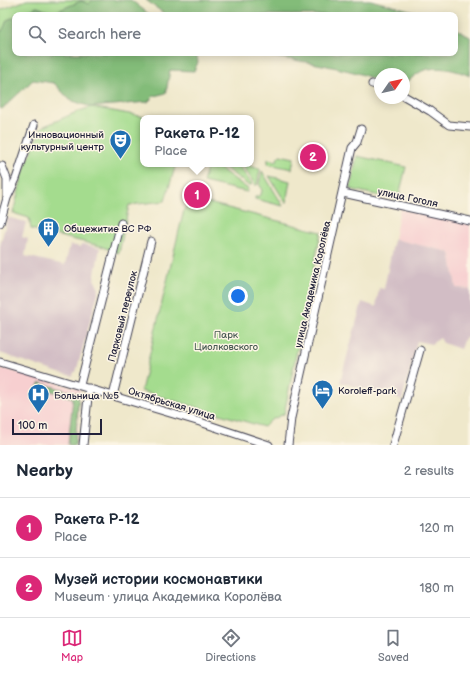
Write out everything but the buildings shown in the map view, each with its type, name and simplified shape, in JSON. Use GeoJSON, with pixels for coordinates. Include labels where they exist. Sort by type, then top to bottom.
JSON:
{"type":"FeatureCollection","features":[{"type":"Feature","properties":{"kind":"street"},"geometry":{"type":"LineString","coordinates":[[410,99],[430,111],[449,125],[470,128]]}},
{"type":"Feature","properties":{"kind":"street"},"geometry":{"type":"LineString","coordinates":[[0,223],[7,198],[16,179],[34,125]]}},
{"type":"Feature","properties":{"kind":"street","name":"улица Академика Королёва"},"geometry":{"type":"LineString","coordinates":[[288,445],[291,418],[352,148],[357,142],[361,128]]}},
{"type":"Feature","properties":{"kind":"street"},"geometry":{"type":"LineString","coordinates":[[0,166],[2,166],[6,172],[7,198]]}},
{"type":"Feature","properties":{"kind":"street","name":"улица Гоголя"},"geometry":{"type":"LineString","coordinates":[[343,193],[470,220]]}},
{"type":"Feature","properties":{"kind":"street"},"geometry":{"type":"LineString","coordinates":[[80,386],[121,223]]}},
{"type":"Feature","properties":{"kind":"street","name":"Парковый переулок"},"geometry":{"type":"LineString","coordinates":[[113,396],[151,241]]}},
{"type":"Feature","properties":{"kind":"street"},"geometry":{"type":"LineString","coordinates":[[393,445],[420,350]]}},
{"type":"Feature","properties":{"kind":"street","name":"Октябрьская улица"},"geometry":{"type":"LineString","coordinates":[[0,362],[200,422],[269,445]]}},
{"type":"Feature","properties":{"kind":"street"},"geometry":{"type":"LineString","coordinates":[[84,445],[89,388]]}},
{"type":"Feature","properties":{"kind":"shaded area"},"geometry":{"type":"Polygon","coordinates":[[[400,209],[470,224],[470,289],[456,288],[449,252],[394,239],[400,209]]]}},
{"type":"Feature","properties":{"kind":"shaded area"},"geometry":{"type":"Polygon","coordinates":[[[10,218],[26,222],[22,237],[28,239],[25,256],[65,265],[70,245],[81,247],[82,244],[100,248],[94,279],[99,289],[76,372],[74,372],[73,376],[59,373],[0,353],[0,246],[7,219],[10,218]]]}},
{"type":"Feature","properties":{"kind":"shaded area"},"geometry":{"type":"Polygon","coordinates":[[[394,239],[449,252],[456,288],[470,289],[470,334],[463,341],[460,349],[443,343],[440,338],[431,344],[417,341],[402,400],[340,382],[362,302],[376,307],[379,288],[384,289],[394,239]]]}},
{"type":"Feature","properties":{"kind":"shaded area","name":"Больница №5"},"geometry":{"type":"Polygon","coordinates":[[[1,368],[80,389],[77,445],[0,445],[1,368]]]}},
{"type":"Feature","properties":{"kind":"green space"},"geometry":{"type":"Polygon","coordinates":[[[27,0],[93,0],[89,4],[81,1],[55,12],[50,12],[37,7],[26,12],[12,12],[12,18],[7,20],[3,31],[0,32],[0,10],[27,0]]]}},
{"type":"Feature","properties":{"kind":"green space"},"geometry":{"type":"Polygon","coordinates":[[[93,0],[131,0],[146,12],[55,12],[81,1],[89,4],[93,0]]]}},
{"type":"Feature","properties":{"kind":"green space"},"geometry":{"type":"Polygon","coordinates":[[[146,0],[370,0],[417,12],[162,12],[146,0]]]}},
{"type":"Feature","properties":{"kind":"green space"},"geometry":{"type":"Polygon","coordinates":[[[37,7],[50,12],[26,12],[37,7]]]}},
{"type":"Feature","properties":{"kind":"green space"},"geometry":{"type":"Polygon","coordinates":[[[12,18],[12,56],[197,56],[198,62],[194,71],[170,70],[166,93],[154,96],[148,102],[91,107],[70,100],[54,83],[33,80],[2,109],[0,108],[0,32],[3,30],[7,20],[12,18]]]}},
{"type":"Feature","properties":{"kind":"green space"},"geometry":{"type":"Polygon","coordinates":[[[458,30],[470,37],[470,76],[453,70],[434,68],[422,71],[410,80],[410,68],[374,68],[374,80],[364,75],[337,68],[265,56],[458,56],[458,30]]]}},
{"type":"Feature","properties":{"kind":"green space"},"geometry":{"type":"Polygon","coordinates":[[[91,107],[140,116],[140,167],[175,167],[165,201],[129,205],[119,253],[100,246],[31,229],[29,218],[13,213],[24,170],[42,127],[78,111],[91,107]]]}},
{"type":"Feature","properties":{"kind":"green space"},"geometry":{"type":"Polygon","coordinates":[[[280,155],[294,158],[292,169],[268,164],[268,159],[277,161],[280,155]]]}},
{"type":"Feature","properties":{"kind":"green space"},"geometry":{"type":"Polygon","coordinates":[[[357,156],[406,167],[398,200],[350,189],[357,156]]]}},
{"type":"Feature","properties":{"kind":"green space"},"geometry":{"type":"Polygon","coordinates":[[[207,167],[214,169],[214,167],[218,167],[248,189],[247,192],[203,182],[207,167]]]}},
{"type":"Feature","properties":{"kind":"green space"},"geometry":{"type":"Polygon","coordinates":[[[224,167],[239,167],[252,184],[249,186],[224,167]]]}},
{"type":"Feature","properties":{"kind":"green space"},"geometry":{"type":"Polygon","coordinates":[[[244,167],[260,169],[257,185],[255,185],[244,167]]]}},
{"type":"Feature","properties":{"kind":"green space"},"geometry":{"type":"Polygon","coordinates":[[[262,171],[283,206],[255,199],[255,197],[259,196],[262,192],[259,184],[262,171]]]}},
{"type":"Feature","properties":{"kind":"green space"},"geometry":{"type":"Polygon","coordinates":[[[269,176],[290,181],[286,203],[269,176]]]}},
{"type":"Feature","properties":{"kind":"green space","name":"Парк Циолковского"},"geometry":{"type":"Polygon","coordinates":[[[190,200],[197,200],[321,232],[284,414],[271,420],[264,427],[141,391],[184,210],[190,200]]]}},
{"type":"Feature","properties":{"kind":"green space"},"geometry":{"type":"Polygon","coordinates":[[[40,383],[79,394],[75,445],[68,445],[73,398],[45,389],[40,395],[34,392],[40,383]]]}},
{"type":"Feature","properties":{"kind":"place","name":"Музей истории космонавтики"},"geometry":{"type":"Point","coordinates":[313,157]}},
{"type":"Feature","properties":{"kind":"place","name":"Инновационный культурный центр"},"geometry":{"type":"Point","coordinates":[120,160]}},
{"type":"Feature","properties":{"kind":"place","name":"Ракета Р-12"},"geometry":{"type":"Point","coordinates":[197,195]}},
{"type":"Feature","properties":{"kind":"place","name":"Общежитие ВС РФ"},"geometry":{"type":"Point","coordinates":[48,248]}},
{"type":"Feature","properties":{"kind":"place","name":"Koroleff-park"},"geometry":{"type":"Point","coordinates":[322,410]}},
{"type":"Feature","properties":{"kind":"place","name":"Больница №5"},"geometry":{"type":"Point","coordinates":[39,414]}}]}
